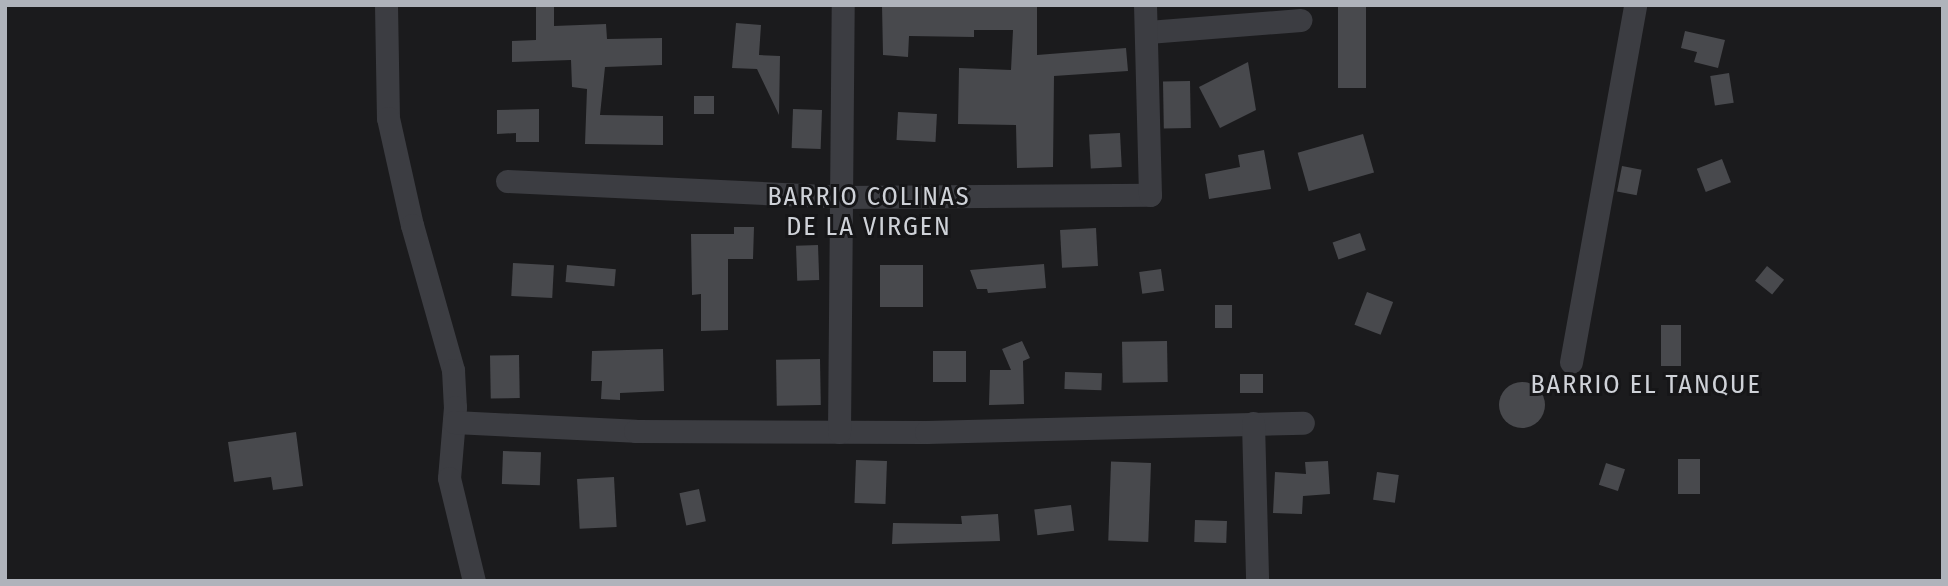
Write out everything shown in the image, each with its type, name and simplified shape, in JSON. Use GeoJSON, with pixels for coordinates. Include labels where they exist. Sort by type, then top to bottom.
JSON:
{"type":"FeatureCollection","features":[{"type":"Feature","properties":{"kind":"street"},"geometry":{"type":"LineString","coordinates":[[386,5],[388,118],[412,225],[446,335],[453,370],[454,422],[449,478],[474,581]]}},
{"type":"Feature","properties":{"kind":"street"},"geometry":{"type":"LineString","coordinates":[[839,432],[843,5]]}},
{"type":"Feature","properties":{"kind":"street"},"geometry":{"type":"LineString","coordinates":[[507,181],[841,197],[1150,195],[1148,32],[1145,5]]}},
{"type":"Feature","properties":{"kind":"street"},"geometry":{"type":"LineString","coordinates":[[1571,362],[1635,5]]}},
{"type":"Feature","properties":{"kind":"street"},"geometry":{"type":"LineString","coordinates":[[1148,32],[1301,20]]}},
{"type":"Feature","properties":{"kind":"street"},"geometry":{"type":"LineString","coordinates":[[454,422],[635,431],[839,432],[1303,423]]}},
{"type":"Feature","properties":{"kind":"street"},"geometry":{"type":"LineString","coordinates":[[1253,423],[1257,581]]}},
{"type":"Feature","properties":{"kind":"building"},"geometry":{"type":"Polygon","coordinates":[[[882,5],[1037,5],[1037,55],[1126,48],[1128,71],[1054,76],[1053,167],[1017,168],[1016,125],[958,124],[959,68],[1011,70],[1013,30],[974,30],[974,37],[909,36],[908,57],[883,55],[882,5]]]}},
{"type":"Feature","properties":{"kind":"building"},"geometry":{"type":"Polygon","coordinates":[[[1338,5],[1366,5],[1366,88],[1338,88],[1338,5]]]}},
{"type":"Feature","properties":{"kind":"building"},"geometry":{"type":"Polygon","coordinates":[[[536,6],[554,6],[554,26],[606,24],[607,39],[662,38],[662,65],[605,67],[600,115],[663,116],[663,145],[585,144],[587,89],[572,87],[571,60],[512,62],[512,41],[536,40],[536,6]]]}},
{"type":"Feature","properties":{"kind":"building"},"geometry":{"type":"Polygon","coordinates":[[[736,23],[761,25],[759,55],[780,56],[779,115],[757,69],[732,68],[736,23]]]}},
{"type":"Feature","properties":{"kind":"building"},"geometry":{"type":"Polygon","coordinates":[[[1685,31],[1725,40],[1718,68],[1694,62],[1697,52],[1681,48],[1685,31]]]}},
{"type":"Feature","properties":{"kind":"building"},"geometry":{"type":"Polygon","coordinates":[[[1248,62],[1256,110],[1220,128],[1199,87],[1248,62]]]}},
{"type":"Feature","properties":{"kind":"building"},"geometry":{"type":"Polygon","coordinates":[[[1729,73],[1734,103],[1715,106],[1710,76],[1729,73]]]}},
{"type":"Feature","properties":{"kind":"building"},"geometry":{"type":"Polygon","coordinates":[[[1163,81],[1190,81],[1191,128],[1164,128],[1163,81]]]}},
{"type":"Feature","properties":{"kind":"building"},"geometry":{"type":"Polygon","coordinates":[[[694,96],[714,96],[714,114],[694,114],[694,96]]]}},
{"type":"Feature","properties":{"kind":"building"},"geometry":{"type":"Polygon","coordinates":[[[539,109],[539,142],[516,142],[516,133],[497,134],[497,110],[539,109]]]}},
{"type":"Feature","properties":{"kind":"building"},"geometry":{"type":"Polygon","coordinates":[[[793,109],[822,110],[821,149],[792,148],[793,109]]]}},
{"type":"Feature","properties":{"kind":"building"},"geometry":{"type":"Polygon","coordinates":[[[898,112],[937,114],[935,142],[897,140],[898,112]]]}},
{"type":"Feature","properties":{"kind":"building"},"geometry":{"type":"Polygon","coordinates":[[[1120,133],[1122,167],[1091,169],[1089,135],[1120,133]]]}},
{"type":"Feature","properties":{"kind":"building"},"geometry":{"type":"Polygon","coordinates":[[[1363,134],[1374,172],[1309,191],[1298,153],[1363,134]]]}},
{"type":"Feature","properties":{"kind":"building"},"geometry":{"type":"Polygon","coordinates":[[[1264,150],[1271,189],[1209,199],[1205,174],[1240,167],[1238,155],[1264,150]]]}},
{"type":"Feature","properties":{"kind":"building"},"geometry":{"type":"Polygon","coordinates":[[[1722,159],[1731,182],[1706,192],[1697,169],[1722,159]]]}},
{"type":"Feature","properties":{"kind":"building"},"geometry":{"type":"Polygon","coordinates":[[[1622,166],[1642,170],[1637,195],[1617,192],[1622,166]]]}},
{"type":"Feature","properties":{"kind":"building"},"geometry":{"type":"Polygon","coordinates":[[[734,227],[754,227],[753,259],[728,259],[728,330],[701,331],[701,294],[692,295],[691,234],[734,234],[734,227]]]}},
{"type":"Feature","properties":{"kind":"building"},"geometry":{"type":"Polygon","coordinates":[[[1096,228],[1098,266],[1062,268],[1060,230],[1096,228]]]}},
{"type":"Feature","properties":{"kind":"building"},"geometry":{"type":"Polygon","coordinates":[[[1360,233],[1366,250],[1338,259],[1333,242],[1360,233]]]}},
{"type":"Feature","properties":{"kind":"building"},"geometry":{"type":"Polygon","coordinates":[[[818,245],[819,280],[797,281],[796,246],[818,245]]]}},
{"type":"Feature","properties":{"kind":"building"},"geometry":{"type":"Polygon","coordinates":[[[513,263],[554,265],[552,298],[511,296],[513,263]]]}},
{"type":"Feature","properties":{"kind":"building"},"geometry":{"type":"Polygon","coordinates":[[[1044,264],[1046,288],[988,293],[987,289],[977,289],[970,270],[1044,264]]]}},
{"type":"Feature","properties":{"kind":"building"},"geometry":{"type":"Polygon","coordinates":[[[567,265],[616,269],[614,286],[566,282],[567,265]]]}},
{"type":"Feature","properties":{"kind":"building"},"geometry":{"type":"Polygon","coordinates":[[[880,265],[923,265],[923,307],[880,307],[880,265]]]}},
{"type":"Feature","properties":{"kind":"building"},"geometry":{"type":"Polygon","coordinates":[[[1767,266],[1784,280],[1772,295],[1755,281],[1767,266]]]}},
{"type":"Feature","properties":{"kind":"building"},"geometry":{"type":"Polygon","coordinates":[[[1161,269],[1164,291],[1142,294],[1139,272],[1161,269]]]}},
{"type":"Feature","properties":{"kind":"building"},"geometry":{"type":"Polygon","coordinates":[[[1367,292],[1393,302],[1381,335],[1354,325],[1367,292]]]}},
{"type":"Feature","properties":{"kind":"building"},"geometry":{"type":"Polygon","coordinates":[[[1215,305],[1232,305],[1232,328],[1215,328],[1215,305]]]}},
{"type":"Feature","properties":{"kind":"building"},"geometry":{"type":"Polygon","coordinates":[[[1661,325],[1681,325],[1681,366],[1661,366],[1661,325]]]}},
{"type":"Feature","properties":{"kind":"building"},"geometry":{"type":"Polygon","coordinates":[[[1022,341],[1030,358],[1023,361],[1024,404],[989,405],[990,370],[1011,370],[1002,349],[1022,341]]]}},
{"type":"Feature","properties":{"kind":"building"},"geometry":{"type":"Polygon","coordinates":[[[1167,341],[1168,382],[1123,383],[1122,342],[1167,341]]]}},
{"type":"Feature","properties":{"kind":"building"},"geometry":{"type":"Polygon","coordinates":[[[663,349],[664,391],[620,393],[620,400],[601,399],[602,381],[591,381],[592,351],[663,349]]]}},
{"type":"Feature","properties":{"kind":"building"},"geometry":{"type":"Polygon","coordinates":[[[933,351],[966,351],[966,382],[933,382],[933,351]]]}},
{"type":"Feature","properties":{"kind":"building"},"geometry":{"type":"Polygon","coordinates":[[[519,355],[520,398],[491,398],[490,356],[519,355]]]}},
{"type":"Feature","properties":{"kind":"building"},"geometry":{"type":"Polygon","coordinates":[[[820,359],[821,405],[777,406],[776,360],[820,359]]]}},
{"type":"Feature","properties":{"kind":"building"},"geometry":{"type":"Polygon","coordinates":[[[1065,372],[1102,373],[1101,390],[1064,389],[1065,372]]]}},
{"type":"Feature","properties":{"kind":"building"},"geometry":{"type":"Polygon","coordinates":[[[1240,374],[1263,374],[1263,393],[1240,393],[1240,374]]]}},
{"type":"Feature","properties":{"kind":"building"},"geometry":{"type":"Polygon","coordinates":[[[1522,382],[1538,389],[1545,405],[1538,421],[1522,428],[1506,421],[1499,405],[1506,389],[1522,382]]]}},
{"type":"Feature","properties":{"kind":"building"},"geometry":{"type":"Polygon","coordinates":[[[296,432],[303,486],[273,490],[271,477],[234,482],[228,442],[296,432]]]}},
{"type":"Feature","properties":{"kind":"building"},"geometry":{"type":"Polygon","coordinates":[[[503,451],[541,452],[540,485],[502,484],[503,451]]]}},
{"type":"Feature","properties":{"kind":"building"},"geometry":{"type":"Polygon","coordinates":[[[1678,459],[1700,459],[1700,494],[1678,494],[1678,459]]]}},
{"type":"Feature","properties":{"kind":"building"},"geometry":{"type":"Polygon","coordinates":[[[856,460],[887,461],[885,504],[854,503],[856,460]]]}},
{"type":"Feature","properties":{"kind":"building"},"geometry":{"type":"Polygon","coordinates":[[[1328,461],[1330,494],[1303,496],[1302,514],[1273,513],[1275,472],[1306,474],[1305,462],[1328,461]]]}},
{"type":"Feature","properties":{"kind":"building"},"geometry":{"type":"Polygon","coordinates":[[[1111,462],[1151,463],[1148,542],[1108,541],[1111,462]]]}},
{"type":"Feature","properties":{"kind":"building"},"geometry":{"type":"Polygon","coordinates":[[[1606,463],[1625,469],[1618,491],[1599,485],[1606,463]]]}},
{"type":"Feature","properties":{"kind":"building"},"geometry":{"type":"Polygon","coordinates":[[[1377,472],[1399,475],[1395,503],[1373,500],[1377,472]]]}},
{"type":"Feature","properties":{"kind":"building"},"geometry":{"type":"Polygon","coordinates":[[[614,477],[617,527],[580,529],[577,479],[614,477]]]}},
{"type":"Feature","properties":{"kind":"building"},"geometry":{"type":"Polygon","coordinates":[[[699,489],[706,521],[686,525],[679,493],[699,489]]]}},
{"type":"Feature","properties":{"kind":"building"},"geometry":{"type":"Polygon","coordinates":[[[1071,505],[1074,531],[1037,535],[1034,510],[1071,505]]]}},
{"type":"Feature","properties":{"kind":"building"},"geometry":{"type":"Polygon","coordinates":[[[998,514],[1000,541],[892,544],[893,523],[962,524],[961,516],[998,514]]]}},
{"type":"Feature","properties":{"kind":"building"},"geometry":{"type":"Polygon","coordinates":[[[1195,520],[1227,521],[1226,543],[1194,542],[1195,520]]]}},
{"type":"Feature","properties":{"kind":"district","name":"BARRIO COLINAS DE LA VIRGEN"},"geometry":{"type":"Point","coordinates":[869,212]}},
{"type":"Feature","properties":{"kind":"district","name":"BARRIO EL TANQUE"},"geometry":{"type":"Point","coordinates":[1646,385]}}]}
